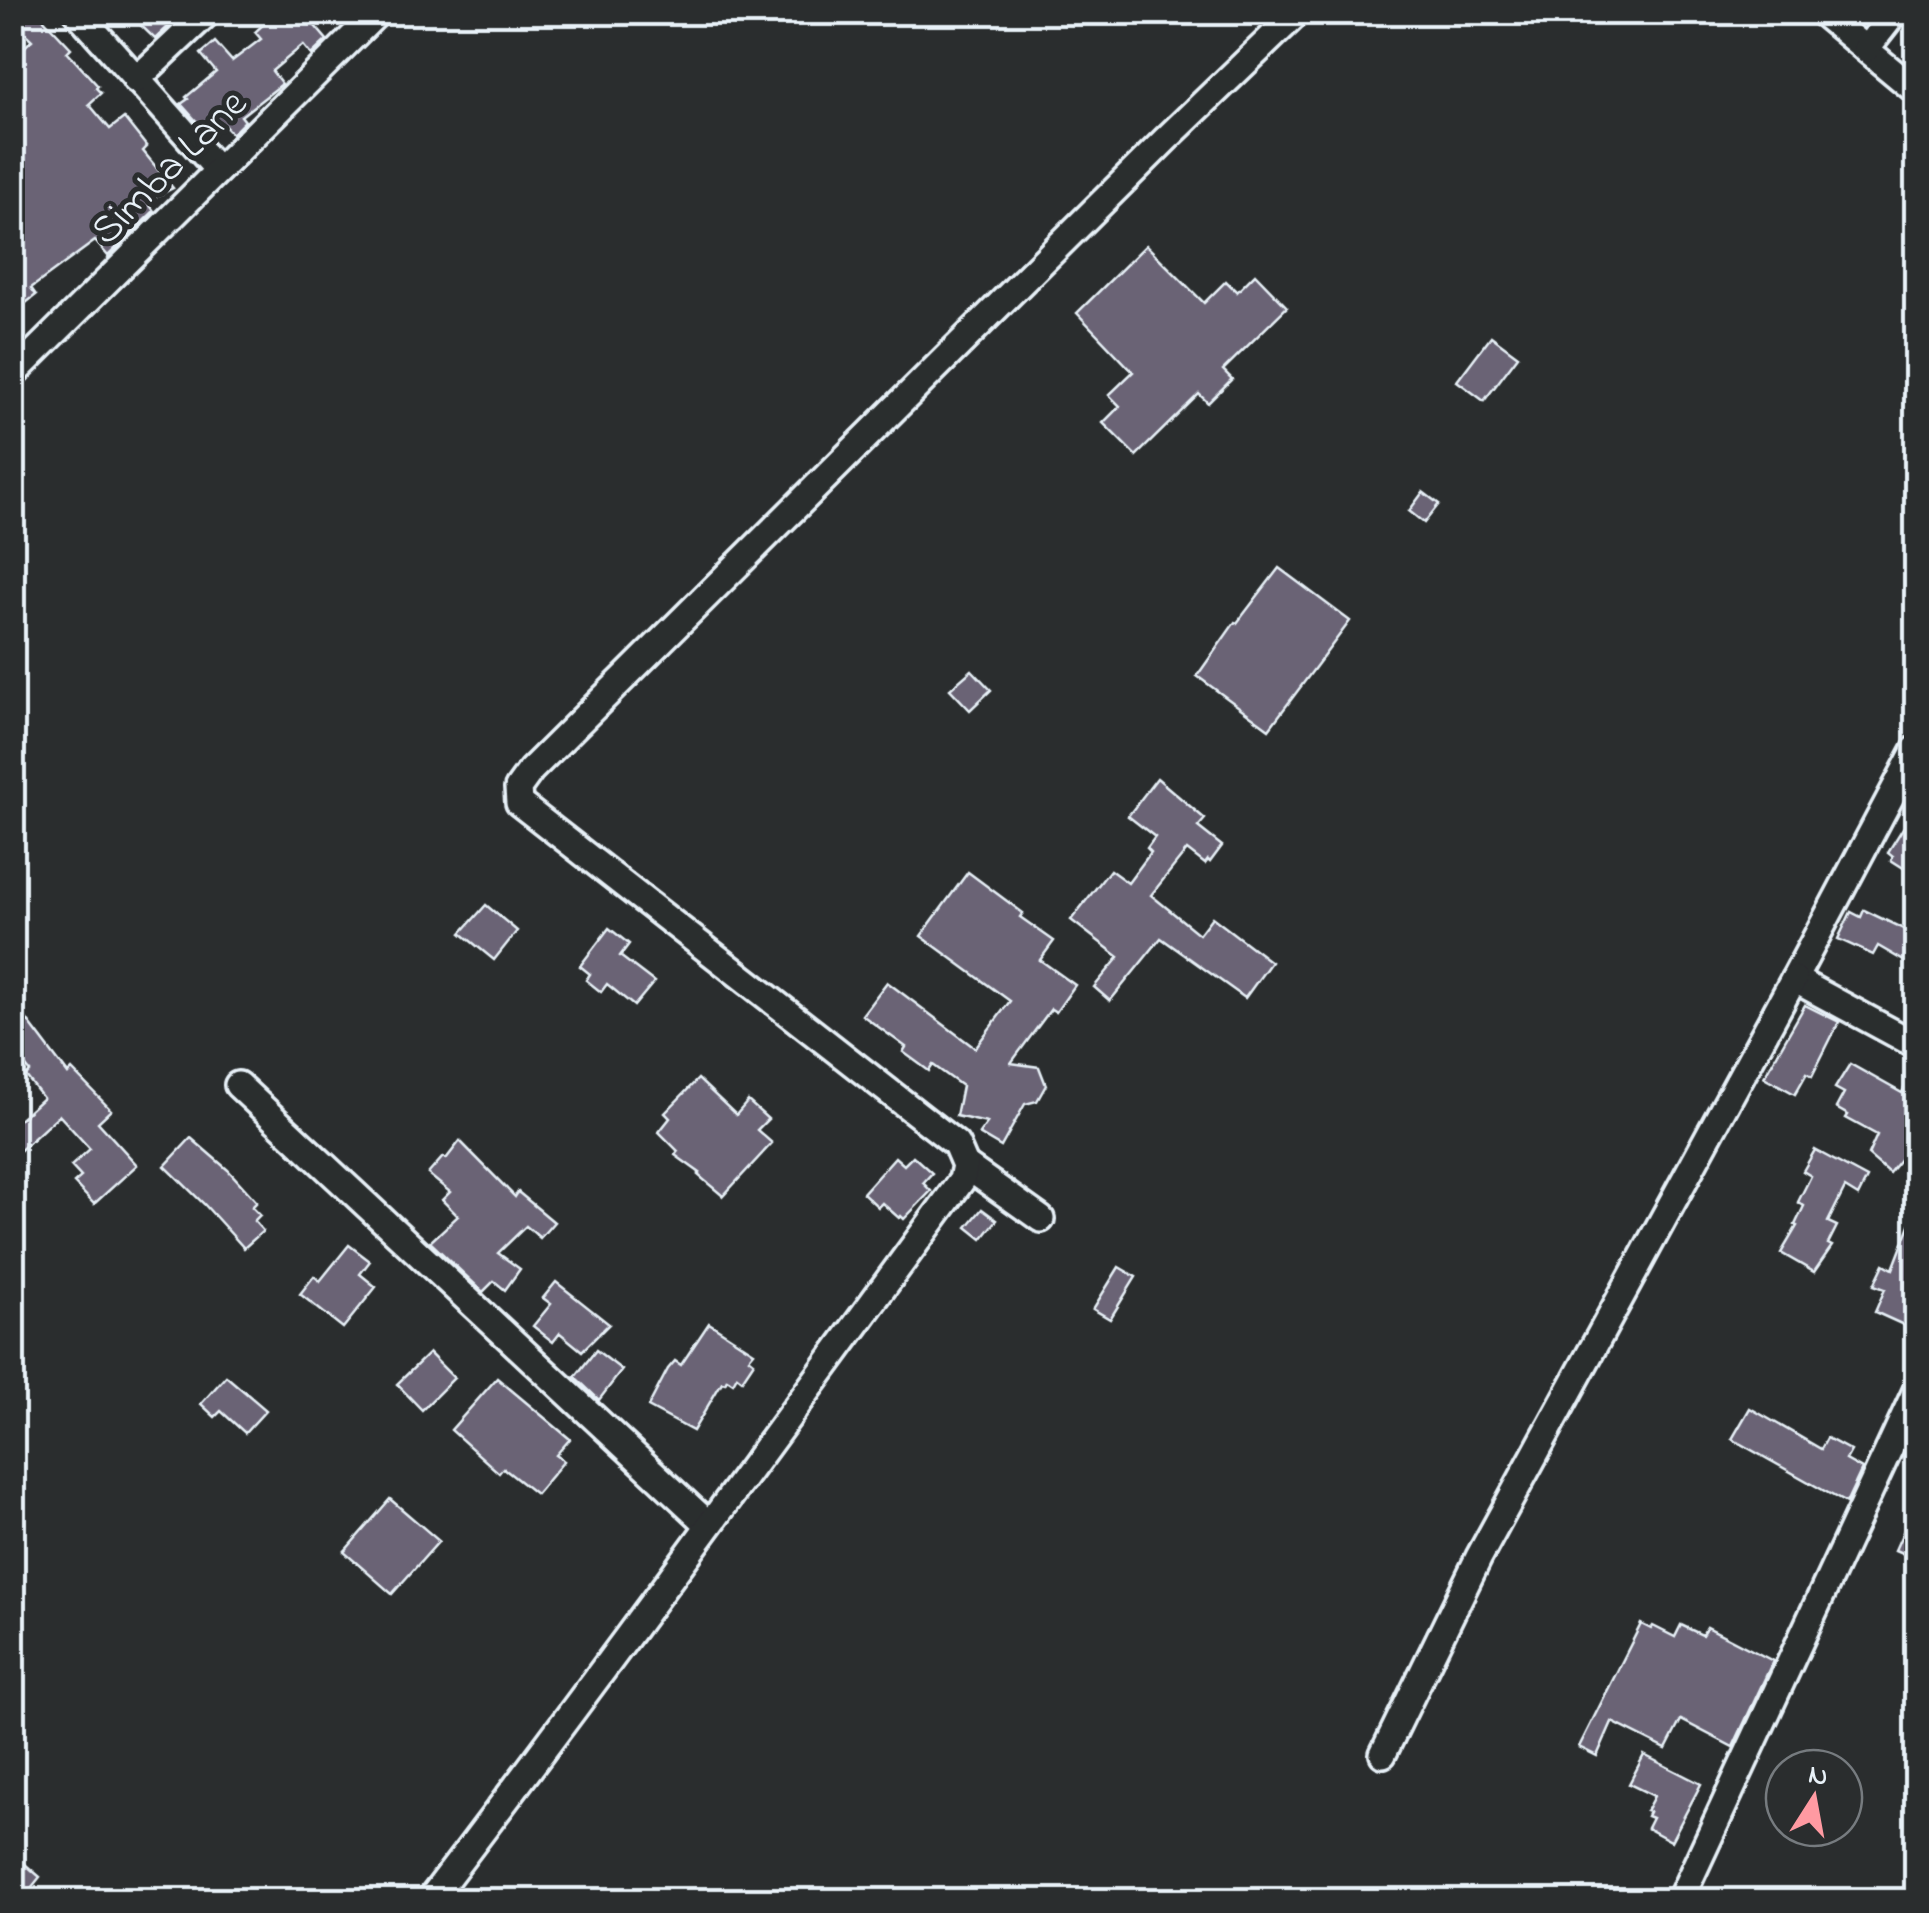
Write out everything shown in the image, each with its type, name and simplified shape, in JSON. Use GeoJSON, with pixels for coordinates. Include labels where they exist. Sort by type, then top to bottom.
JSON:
{"type":"FeatureCollection","features":[{"type":"Feature","properties":{"kind":"street"},"geometry":{"type":"LineString","coordinates":[[76,12],[218,170]]}},
{"type":"Feature","properties":{"kind":"street"},"geometry":{"type":"LineString","coordinates":[[136,80],[208,12]]}},
{"type":"Feature","properties":{"kind":"street","name":"Simba Lane"},"geometry":{"type":"LineString","coordinates":[[12,376],[378,12]]}},
{"type":"Feature","properties":{"kind":"street"},"geometry":{"type":"LineString","coordinates":[[1041,1219],[965,1165],[956,1144],[520,802],[518,788],[1123,181],[1298,12]]}},
{"type":"Feature","properties":{"kind":"street"},"geometry":{"type":"LineString","coordinates":[[1821,12],[1916,91]]}},
{"type":"Feature","properties":{"kind":"street"},"geometry":{"type":"LineString","coordinates":[[1866,50],[1895,12]]}},
{"type":"Feature","properties":{"kind":"street"},"geometry":{"type":"LineString","coordinates":[[1383,1754],[1479,1557],[1916,749]]}},
{"type":"Feature","properties":{"kind":"street"},"geometry":{"type":"LineString","coordinates":[[1794,979],[1916,1045]]}},
{"type":"Feature","properties":{"kind":"street"},"geometry":{"type":"LineString","coordinates":[[238,1085],[708,1524]]}},
{"type":"Feature","properties":{"kind":"street"},"geometry":{"type":"LineString","coordinates":[[430,1900],[569,1718],[962,1180],[965,1165]]}},
{"type":"Feature","properties":{"kind":"street"},"geometry":{"type":"LineString","coordinates":[[1680,1900],[1916,1391]]}},
{"type":"Feature","properties":{"kind":"building"},"geometry":{"type":"Polygon","coordinates":[[[12,12],[37,12],[71,48],[67,52],[101,93],[89,104],[110,129],[124,118],[147,147],[143,151],[173,188],[147,201],[154,211],[108,256],[95,241],[31,288],[36,295],[12,314],[12,59],[32,40],[12,21],[12,12]]]}},
{"type":"Feature","properties":{"kind":"building"},"geometry":{"type":"Polygon","coordinates":[[[127,12],[184,12],[155,39],[127,12]]]}},
{"type":"Feature","properties":{"kind":"building"},"geometry":{"type":"Polygon","coordinates":[[[260,12],[303,12],[327,40],[311,55],[303,45],[272,71],[282,84],[241,116],[245,121],[232,134],[223,124],[209,135],[181,104],[216,72],[201,54],[215,42],[232,61],[261,39],[255,32],[267,21],[260,12]]]}},
{"type":"Feature","properties":{"kind":"building"},"geometry":{"type":"Polygon","coordinates":[[[1146,245],[1204,303],[1226,281],[1237,292],[1255,274],[1287,307],[1223,370],[1232,379],[1208,403],[1199,394],[1136,456],[1103,423],[1120,406],[1109,395],[1133,372],[1077,313],[1146,245]]]}},
{"type":"Feature","properties":{"kind":"building"},"geometry":{"type":"Polygon","coordinates":[[[1491,336],[1518,356],[1484,401],[1457,381],[1491,336]]]}},
{"type":"Feature","properties":{"kind":"building"},"geometry":{"type":"Polygon","coordinates":[[[1423,492],[1439,504],[1424,523],[1409,511],[1423,492]]]}},
{"type":"Feature","properties":{"kind":"building"},"geometry":{"type":"Polygon","coordinates":[[[1279,568],[1350,621],[1269,729],[1197,676],[1279,568]]]}},
{"type":"Feature","properties":{"kind":"building"},"geometry":{"type":"Polygon","coordinates":[[[972,670],[991,690],[970,710],[950,689],[972,670]]]}},
{"type":"Feature","properties":{"kind":"building"},"geometry":{"type":"Polygon","coordinates":[[[1157,778],[1205,819],[1198,827],[1222,846],[1205,864],[1187,850],[1151,895],[1199,934],[1212,917],[1271,962],[1245,998],[1161,938],[1110,1001],[1094,987],[1119,957],[1071,920],[1110,870],[1128,883],[1151,852],[1147,848],[1155,837],[1128,816],[1157,778]]]}},
{"type":"Feature","properties":{"kind":"building"},"geometry":{"type":"Polygon","coordinates":[[[1903,828],[1916,836],[1916,876],[1891,860],[1893,856],[1888,852],[1903,828]]]}},
{"type":"Feature","properties":{"kind":"building"},"geometry":{"type":"Polygon","coordinates":[[[968,872],[1054,941],[1040,960],[1075,985],[1056,1012],[1051,1009],[1011,1063],[1039,1067],[1046,1085],[1037,1101],[1025,1104],[1001,1147],[979,1134],[987,1123],[956,1116],[962,1086],[933,1065],[929,1071],[903,1052],[906,1047],[862,1015],[887,982],[975,1048],[1010,1001],[921,936],[968,872]]]}},
{"type":"Feature","properties":{"kind":"building"},"geometry":{"type":"Polygon","coordinates":[[[486,905],[517,931],[494,960],[461,933],[486,905]]]}},
{"type":"Feature","properties":{"kind":"building"},"geometry":{"type":"Polygon","coordinates":[[[1864,910],[1916,935],[1916,968],[1878,946],[1873,955],[1838,939],[1851,912],[1861,917],[1864,910]]]}},
{"type":"Feature","properties":{"kind":"building"},"geometry":{"type":"Polygon","coordinates":[[[609,928],[629,944],[620,956],[654,982],[634,1006],[607,984],[601,992],[586,980],[590,974],[580,966],[609,928]]]}},
{"type":"Feature","properties":{"kind":"building"},"geometry":{"type":"Polygon","coordinates":[[[12,1000],[68,1074],[72,1070],[111,1110],[98,1122],[137,1165],[94,1204],[74,1183],[81,1177],[71,1166],[90,1149],[59,1115],[12,1158],[12,1126],[43,1098],[12,1049],[12,1000]]]}},
{"type":"Feature","properties":{"kind":"building"},"geometry":{"type":"Polygon","coordinates":[[[1805,1005],[1839,1022],[1812,1076],[1807,1073],[1795,1094],[1764,1077],[1805,1005]]]}},
{"type":"Feature","properties":{"kind":"building"},"geometry":{"type":"Polygon","coordinates":[[[1916,1063],[1916,1140],[1889,1173],[1868,1155],[1877,1135],[1836,1108],[1844,1093],[1835,1088],[1850,1064],[1902,1093],[1916,1063]]]}},
{"type":"Feature","properties":{"kind":"building"},"geometry":{"type":"Polygon","coordinates":[[[698,1079],[736,1115],[748,1101],[768,1119],[757,1130],[772,1143],[723,1196],[675,1155],[678,1151],[659,1132],[670,1118],[665,1113],[698,1079]]]}},
{"type":"Feature","properties":{"kind":"building"},"geometry":{"type":"Polygon","coordinates":[[[191,1138],[257,1202],[252,1207],[260,1215],[254,1221],[263,1231],[244,1248],[165,1166],[191,1138]]]}},
{"type":"Feature","properties":{"kind":"building"},"geometry":{"type":"Polygon","coordinates":[[[460,1141],[515,1197],[518,1192],[554,1222],[540,1238],[526,1226],[498,1253],[520,1269],[505,1290],[494,1281],[483,1292],[430,1242],[458,1216],[442,1200],[450,1192],[428,1174],[460,1141]]]}},
{"type":"Feature","properties":{"kind":"building"},"geometry":{"type":"Polygon","coordinates":[[[1815,1150],[1867,1178],[1858,1196],[1845,1188],[1828,1222],[1837,1226],[1828,1244],[1832,1246],[1814,1272],[1781,1253],[1804,1206],[1798,1202],[1811,1176],[1803,1171],[1815,1150]]]}},
{"type":"Feature","properties":{"kind":"building"},"geometry":{"type":"Polygon","coordinates":[[[913,1156],[932,1173],[923,1183],[931,1191],[904,1219],[882,1203],[878,1207],[863,1193],[895,1157],[904,1165],[913,1156]]]}},
{"type":"Feature","properties":{"kind":"building"},"geometry":{"type":"Polygon","coordinates":[[[982,1209],[997,1220],[982,1239],[967,1227],[982,1209]]]}},
{"type":"Feature","properties":{"kind":"building"},"geometry":{"type":"Polygon","coordinates":[[[1915,1212],[1916,1307],[1908,1327],[1875,1312],[1885,1289],[1874,1285],[1884,1264],[1893,1269],[1915,1212]]]}},
{"type":"Feature","properties":{"kind":"building"},"geometry":{"type":"Polygon","coordinates":[[[349,1245],[370,1261],[360,1274],[376,1287],[343,1328],[300,1294],[314,1276],[320,1281],[349,1245]]]}},
{"type":"Feature","properties":{"kind":"building"},"geometry":{"type":"Polygon","coordinates":[[[1119,1267],[1136,1277],[1110,1319],[1093,1309],[1119,1267]]]}},
{"type":"Feature","properties":{"kind":"building"},"geometry":{"type":"Polygon","coordinates":[[[556,1282],[609,1324],[582,1351],[560,1333],[553,1342],[533,1326],[551,1304],[543,1298],[556,1282]]]}},
{"type":"Feature","properties":{"kind":"building"},"geometry":{"type":"Polygon","coordinates":[[[709,1323],[754,1352],[749,1358],[754,1362],[742,1380],[737,1376],[733,1383],[727,1379],[722,1382],[693,1431],[648,1407],[668,1369],[675,1361],[681,1365],[709,1323]]]}},
{"type":"Feature","properties":{"kind":"building"},"geometry":{"type":"Polygon","coordinates":[[[596,1350],[622,1370],[599,1400],[575,1377],[596,1350]]]}},
{"type":"Feature","properties":{"kind":"building"},"geometry":{"type":"Polygon","coordinates":[[[429,1353],[454,1378],[422,1410],[397,1384],[429,1353]]]}},
{"type":"Feature","properties":{"kind":"building"},"geometry":{"type":"Polygon","coordinates":[[[226,1376],[266,1410],[245,1433],[221,1411],[215,1417],[201,1404],[226,1376]]]}},
{"type":"Feature","properties":{"kind":"building"},"geometry":{"type":"Polygon","coordinates":[[[497,1378],[570,1439],[556,1455],[564,1461],[536,1494],[503,1468],[499,1473],[451,1430],[497,1378]]]}},
{"type":"Feature","properties":{"kind":"building"},"geometry":{"type":"Polygon","coordinates":[[[1750,1408],[1821,1449],[1827,1438],[1851,1451],[1846,1460],[1862,1469],[1846,1503],[1732,1439],[1750,1408]]]}},
{"type":"Feature","properties":{"kind":"building"},"geometry":{"type":"Polygon","coordinates":[[[390,1499],[439,1541],[392,1594],[344,1552],[390,1499]]]}},
{"type":"Feature","properties":{"kind":"building"},"geometry":{"type":"Polygon","coordinates":[[[1916,1503],[1916,1559],[1895,1550],[1916,1503]]]}},
{"type":"Feature","properties":{"kind":"building"},"geometry":{"type":"Polygon","coordinates":[[[1641,1624],[1675,1637],[1681,1625],[1702,1635],[1707,1627],[1773,1661],[1733,1747],[1681,1720],[1666,1749],[1612,1722],[1597,1756],[1579,1747],[1641,1624]]]}},
{"type":"Feature","properties":{"kind":"building"},"geometry":{"type":"Polygon","coordinates":[[[1644,1755],[1701,1784],[1671,1841],[1647,1828],[1652,1818],[1646,1811],[1654,1796],[1629,1784],[1644,1755]]]}},
{"type":"Feature","properties":{"kind":"building"},"geometry":{"type":"Polygon","coordinates":[[[12,1853],[40,1877],[23,1898],[12,1889],[12,1853]]]}}]}
